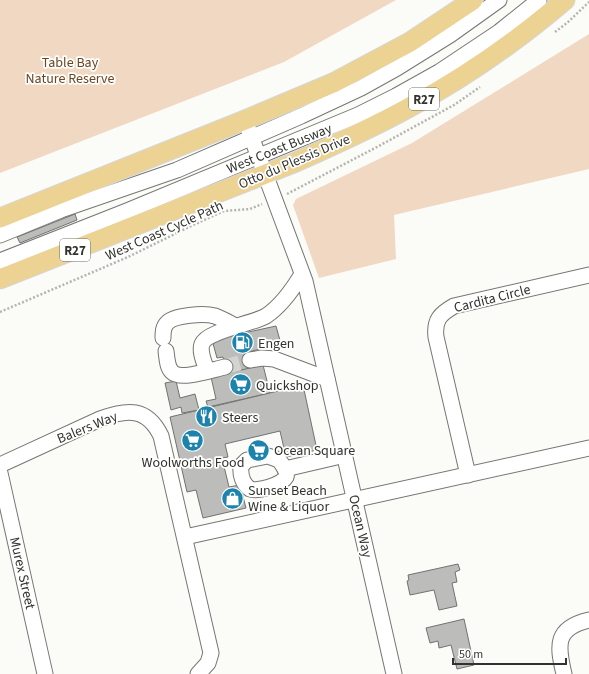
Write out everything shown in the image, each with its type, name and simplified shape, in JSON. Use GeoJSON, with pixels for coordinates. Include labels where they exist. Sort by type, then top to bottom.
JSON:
{"type":"FeatureCollection","features":[{"type":"Feature","properties":{"kind":"main road"},"geometry":{"type":"LineString","coordinates":[[0,218],[333,83],[410,42],[473,0]]}},
{"type":"Feature","properties":{"kind":"main road","name":"Otto du Plessis Drive"},"geometry":{"type":"LineString","coordinates":[[0,279],[336,145],[415,105],[456,80],[507,46],[565,0]]}},
{"type":"Feature","properties":{"kind":"street","name":"West Coast Busway"},"geometry":{"type":"LineString","coordinates":[[0,235],[61,210],[177,170],[251,139],[361,88],[397,68],[450,35],[499,0]]}},
{"type":"Feature","properties":{"kind":"street","name":"West Coast Busway"},"geometry":{"type":"LineString","coordinates":[[0,261],[127,211],[358,115],[440,72],[499,32],[539,0]]}},
{"type":"Feature","properties":{"kind":"street","name":"Ocean Way"},"geometry":{"type":"LineString","coordinates":[[244,120],[302,274],[345,455],[394,674]]}},
{"type":"Feature","properties":{"kind":"street"},"geometry":{"type":"LineString","coordinates":[[207,371],[201,348],[204,340],[210,335],[251,323],[266,316],[277,307],[293,288],[302,274]]}},
{"type":"Feature","properties":{"kind":"street","name":"Cardita Circle"},"geometry":{"type":"LineString","coordinates":[[468,475],[436,337],[435,327],[437,321],[447,310],[454,306],[589,276]]}},
{"type":"Feature","properties":{"kind":"street"},"geometry":{"type":"LineString","coordinates":[[225,367],[185,376],[175,374],[169,365],[165,345],[164,328],[172,319],[203,315],[213,316],[225,320],[237,327]]}},
{"type":"Feature","properties":{"kind":"street"},"geometry":{"type":"LineString","coordinates":[[250,360],[262,358],[274,359],[327,379]]}},
{"type":"Feature","properties":{"kind":"street","name":"Balers Way"},"geometry":{"type":"LineString","coordinates":[[0,465],[100,419],[115,414],[128,412],[140,414],[152,421],[161,436],[211,653],[208,663],[198,674]]}},
{"type":"Feature","properties":{"kind":"street"},"geometry":{"type":"LineString","coordinates":[[185,537],[589,448]]}},
{"type":"Feature","properties":{"kind":"street"},"geometry":{"type":"LineString","coordinates":[[285,469],[345,455]]}},
{"type":"Feature","properties":{"kind":"street","name":"Murex Street"},"geometry":{"type":"LineString","coordinates":[[0,473],[45,674]]}},
{"type":"Feature","properties":{"kind":"street"},"geometry":{"type":"LineString","coordinates":[[564,674],[559,650],[562,638],[572,626],[589,620]]}},
{"type":"Feature","properties":{"kind":"path","name":"West Coast Cycle Path"},"geometry":{"type":"LineString","coordinates":[[0,312],[128,257],[191,226],[224,212],[250,209]]}},
{"type":"Feature","properties":{"kind":"green space","name":"Table Bay Nature Reserve"},"geometry":{"type":"Polygon","coordinates":[[[0,0],[396,0],[284,62],[0,173],[0,0]]]}},
{"type":"Feature","properties":{"kind":"green space"},"geometry":{"type":"Polygon","coordinates":[[[589,34],[589,169],[394,215],[396,259],[319,278],[293,205],[296,199],[412,143],[589,34]]]}},
{"type":"Feature","properties":{"kind":"building"},"geometry":{"type":"Polygon","coordinates":[[[75,214],[77,220],[20,243],[17,237],[75,214]]]}},
{"type":"Feature","properties":{"kind":"building"},"geometry":{"type":"Polygon","coordinates":[[[276,326],[281,344],[248,352],[252,368],[226,374],[223,357],[217,358],[212,340],[276,326]]]}},
{"type":"Feature","properties":{"kind":"building","name":"Quickshop"},"geometry":{"type":"Polygon","coordinates":[[[263,365],[270,393],[208,407],[206,401],[216,399],[211,377],[263,365]]]}},
{"type":"Feature","properties":{"kind":"building"},"geometry":{"type":"Polygon","coordinates":[[[176,381],[180,398],[195,394],[199,410],[182,413],[181,407],[171,410],[165,383],[176,381]]]}},
{"type":"Feature","properties":{"kind":"building"},"geometry":{"type":"Polygon","coordinates":[[[303,385],[317,450],[286,457],[280,431],[225,444],[228,457],[222,458],[229,487],[240,485],[246,508],[203,518],[196,490],[187,492],[170,417],[303,385]]]}},
{"type":"Feature","properties":{"kind":"building"},"geometry":{"type":"Polygon","coordinates":[[[458,564],[460,570],[455,572],[457,582],[452,583],[457,606],[439,610],[434,590],[410,595],[407,581],[409,580],[408,575],[458,564]]]}},
{"type":"Feature","properties":{"kind":"building"},"geometry":{"type":"Polygon","coordinates":[[[464,619],[474,665],[457,669],[451,645],[439,648],[438,641],[430,643],[426,628],[464,619]]]}},
{"type":"Feature","properties":{"kind":"tunnel"},"geometry":{"type":"LineString","coordinates":[[225,367],[250,360]]}},
{"type":"Feature","properties":{"kind":"place","name":"Engen"},"geometry":{"type":"Point","coordinates":[243,343]}},
{"type":"Feature","properties":{"kind":"place","name":"Quickshop"},"geometry":{"type":"Point","coordinates":[240,385]}},
{"type":"Feature","properties":{"kind":"place","name":"Steers"},"geometry":{"type":"Point","coordinates":[206,417]}},
{"type":"Feature","properties":{"kind":"place","name":"Woolworths Food"},"geometry":{"type":"Point","coordinates":[193,440]}},
{"type":"Feature","properties":{"kind":"place","name":"Ocean Square"},"geometry":{"type":"Point","coordinates":[258,450]}},
{"type":"Feature","properties":{"kind":"place","name":"Sunset Beach Wine & Liquor"},"geometry":{"type":"Point","coordinates":[232,498]}}]}
